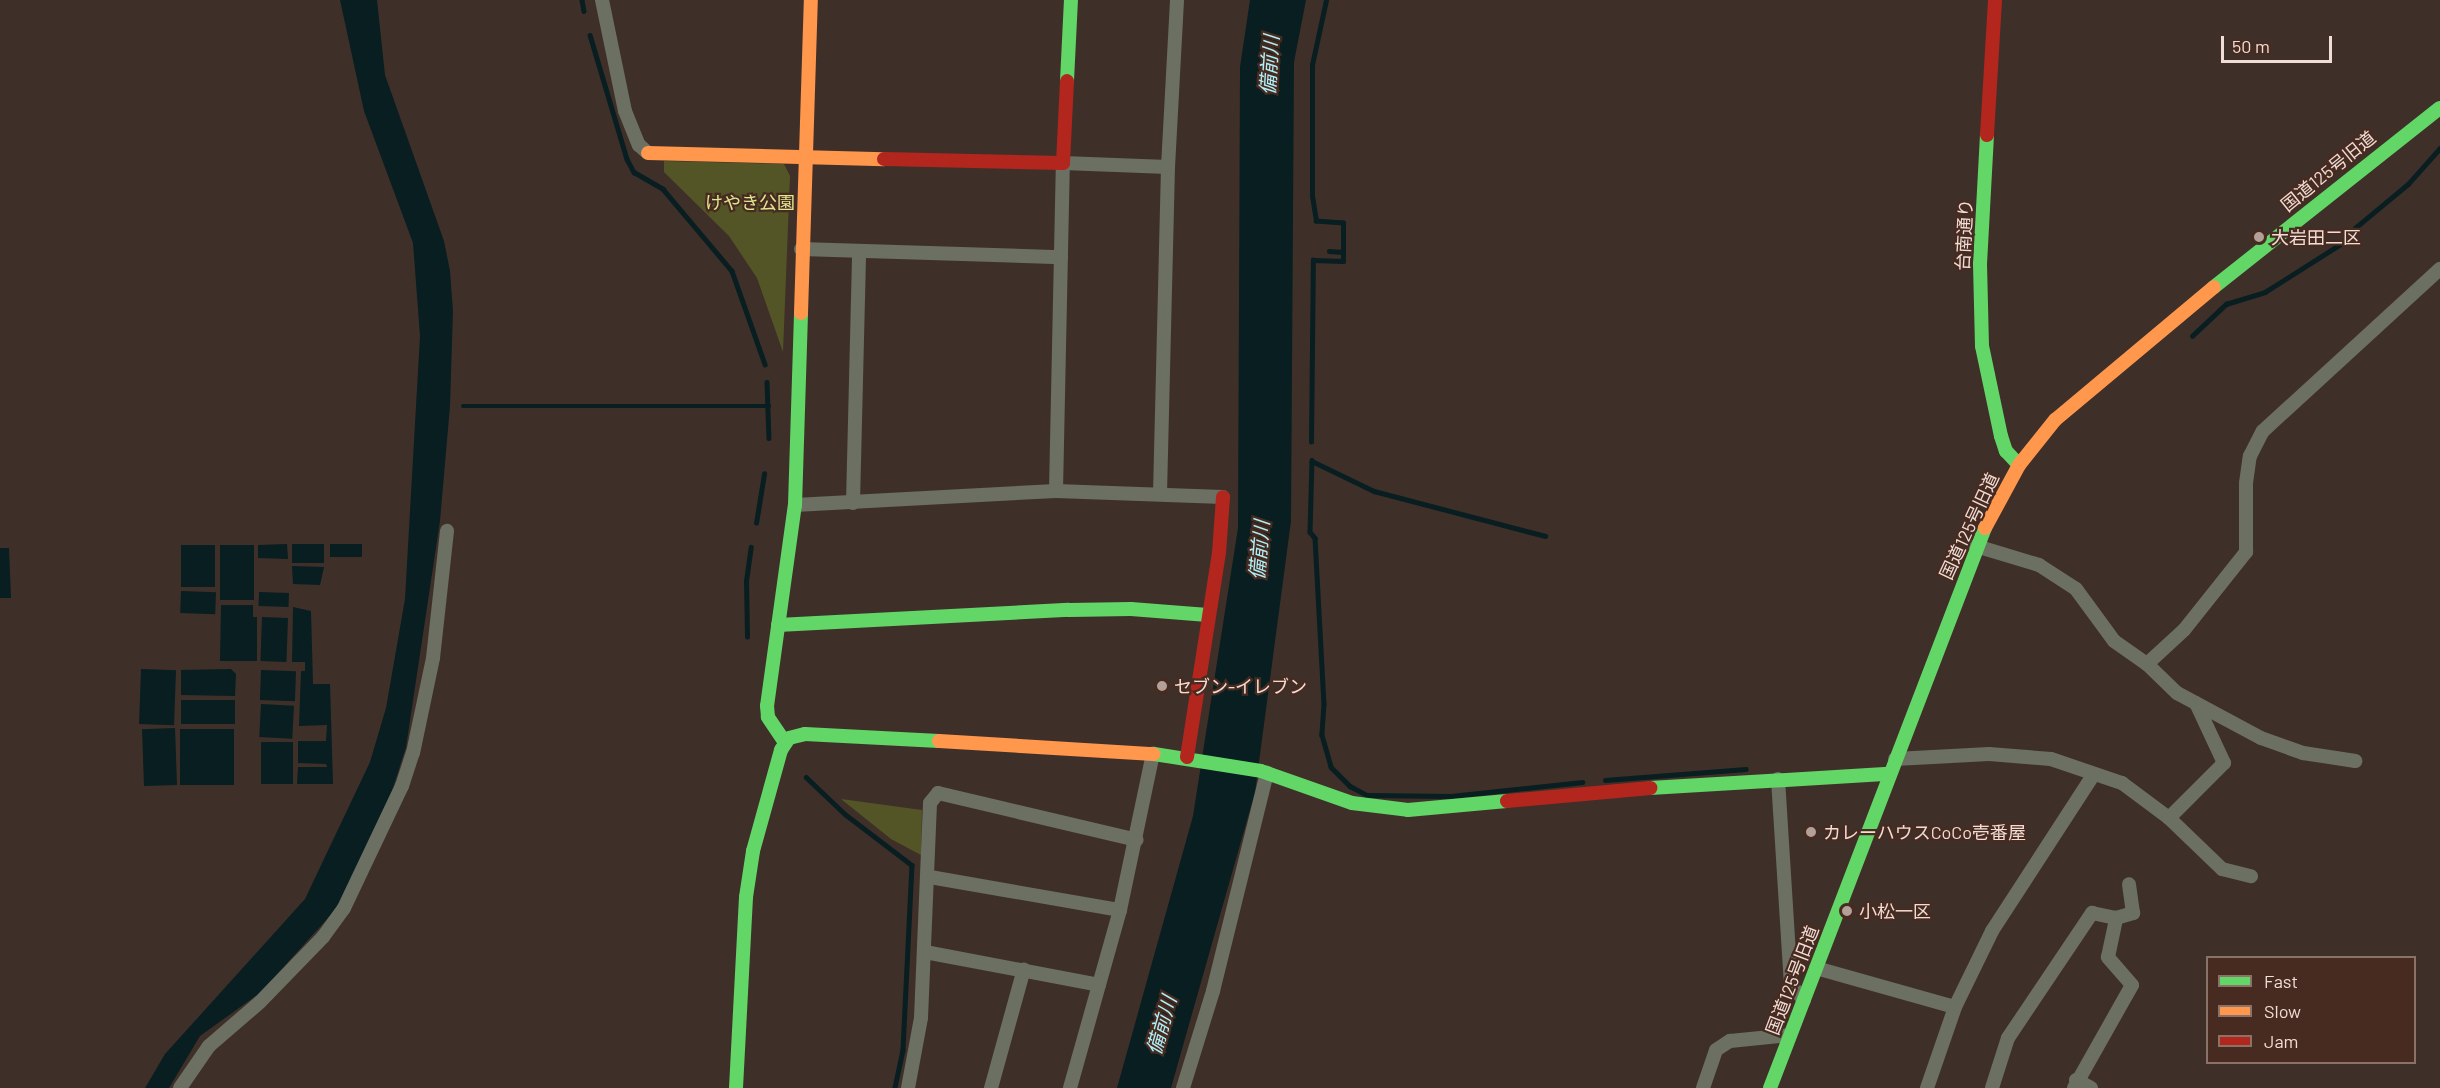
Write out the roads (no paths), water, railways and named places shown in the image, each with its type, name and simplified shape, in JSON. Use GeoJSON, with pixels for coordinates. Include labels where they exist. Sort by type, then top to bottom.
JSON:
{"type":"FeatureCollection","features":[{"type":"Feature","properties":{"kind":"street"},"geometry":{"type":"LineString","coordinates":[[602,0],[625,111],[639,144],[648,153],[1168,167]]}},
{"type":"Feature","properties":{"kind":"street"},"geometry":{"type":"LineString","coordinates":[[736,1088],[746,897],[753,851],[784,741],[768,717],[766,706],[795,505],[801,249],[811,0]]}},
{"type":"Feature","properties":{"kind":"street"},"geometry":{"type":"LineString","coordinates":[[1056,491],[1063,163],[1071,0]]}},
{"type":"Feature","properties":{"kind":"street"},"geometry":{"type":"LineString","coordinates":[[1160,494],[1168,167],[1177,0]]}},
{"type":"Feature","properties":{"kind":"street","name":"台南通り"},"geometry":{"type":"LineString","coordinates":[[1995,0],[1980,264],[1982,346],[2001,436],[2007,451],[2019,465]]}},
{"type":"Feature","properties":{"kind":"street","name":"国道125号旧道"},"geometry":{"type":"LineString","coordinates":[[1770,1088],[1976,546],[2019,465],[2055,420],[2102,377],[2377,154],[2440,108]]}},
{"type":"Feature","properties":{"kind":"street"},"geometry":{"type":"LineString","coordinates":[[801,249],[1061,257]]}},
{"type":"Feature","properties":{"kind":"street"},"geometry":{"type":"LineString","coordinates":[[853,503],[859,251]]}},
{"type":"Feature","properties":{"kind":"street"},"geometry":{"type":"LineString","coordinates":[[2147,664],[2184,630],[2246,552],[2246,483],[2250,456],[2264,431],[2440,268]]}},
{"type":"Feature","properties":{"kind":"street"},"geometry":{"type":"LineString","coordinates":[[795,505],[1056,491],[1223,497],[1191,758]]}},
{"type":"Feature","properties":{"kind":"street"},"geometry":{"type":"LineString","coordinates":[[180,1088],[209,1046],[260,1002],[323,937],[344,908],[402,786],[413,753],[433,658],[447,531]]}},
{"type":"Feature","properties":{"kind":"street"},"geometry":{"type":"LineString","coordinates":[[1976,546],[2039,565],[2076,589],[2114,641],[2147,664],[2177,693],[2261,738],[2293,749],[2355,760]]}},
{"type":"Feature","properties":{"kind":"street"},"geometry":{"type":"LineString","coordinates":[[778,625],[1069,610],[1131,609],[1208,615]]}},
{"type":"Feature","properties":{"kind":"street"},"geometry":{"type":"LineString","coordinates":[[2169,818],[2224,764],[2196,703]]}},
{"type":"Feature","properties":{"kind":"street"},"geometry":{"type":"LineString","coordinates":[[784,741],[805,734],[1153,753],[1264,772],[1352,803],[1408,810],[1778,779],[1889,774]]}},
{"type":"Feature","properties":{"kind":"street"},"geometry":{"type":"LineString","coordinates":[[1070,1088],[1120,910],[1137,840],[1153,753]]}},
{"type":"Feature","properties":{"kind":"street"},"geometry":{"type":"LineString","coordinates":[[1894,759],[1989,754],[2051,759],[2122,783],[2169,818],[2222,869],[2252,876]]}},
{"type":"Feature","properties":{"kind":"street"},"geometry":{"type":"LineString","coordinates":[[1183,1088],[1213,991],[1264,772]]}},
{"type":"Feature","properties":{"kind":"street"},"geometry":{"type":"LineString","coordinates":[[1927,1088],[1954,1006],[1967,988],[1992,930],[2094,774]]}},
{"type":"Feature","properties":{"kind":"street"},"geometry":{"type":"LineString","coordinates":[[1778,779],[1791,985],[1804,1000]]}},
{"type":"Feature","properties":{"kind":"street"},"geometry":{"type":"LineString","coordinates":[[908,1088],[921,1018],[930,877],[930,803],[938,794],[1137,840]]}},
{"type":"Feature","properties":{"kind":"street"},"geometry":{"type":"LineString","coordinates":[[930,877],[1120,910]]}},
{"type":"Feature","properties":{"kind":"street"},"geometry":{"type":"LineString","coordinates":[[1992,1088],[2008,1038],[2092,913],[2116,918],[2133,913],[2129,884]]}},
{"type":"Feature","properties":{"kind":"street"},"geometry":{"type":"LineString","coordinates":[[2091,1088],[2075,1084],[2132,985],[2108,957],[2116,918]]}},
{"type":"Feature","properties":{"kind":"street"},"geometry":{"type":"LineString","coordinates":[[925,952],[1024,969],[1099,986]]}},
{"type":"Feature","properties":{"kind":"street"},"geometry":{"type":"LineString","coordinates":[[1816,968],[1954,1006]]}},
{"type":"Feature","properties":{"kind":"street"},"geometry":{"type":"LineString","coordinates":[[991,1088],[1024,969]]}},
{"type":"Feature","properties":{"kind":"street"},"geometry":{"type":"LineString","coordinates":[[1703,1088],[1716,1050],[1730,1041],[1790,1035]]}},
{"type":"Feature","properties":{"kind":"water"},"geometry":{"type":"Polygon","coordinates":[[[340,0],[377,0],[385,75],[444,241],[450,271],[453,311],[450,406],[440,521],[406,747],[392,791],[337,908],[260,993],[200,1036],[169,1088],[145,1088],[165,1054],[305,899],[370,762],[386,708],[405,599],[420,336],[413,243],[364,111],[340,0]]]}},
{"type":"Feature","properties":{"kind":"water","name":"備前川"},"geometry":{"type":"Polygon","coordinates":[[[1250,0],[1306,0],[1294,62],[1291,521],[1255,792],[1171,1088],[1117,1088],[1193,816],[1238,528],[1240,67],[1250,0]]]}},
{"type":"Feature","properties":{"kind":"water"},"geometry":{"type":"Polygon","coordinates":[[[287,544],[288,559],[258,558],[258,545],[287,544]]]}},
{"type":"Feature","properties":{"kind":"water"},"geometry":{"type":"Polygon","coordinates":[[[292,544],[324,544],[324,563],[292,563],[292,544]]]}},
{"type":"Feature","properties":{"kind":"water"},"geometry":{"type":"Polygon","coordinates":[[[330,544],[362,544],[362,557],[330,557],[330,544]]]}},
{"type":"Feature","properties":{"kind":"water"},"geometry":{"type":"Polygon","coordinates":[[[181,545],[215,545],[215,587],[181,587],[181,545]]]}},
{"type":"Feature","properties":{"kind":"water"},"geometry":{"type":"Polygon","coordinates":[[[220,545],[254,545],[254,600],[220,600],[220,545]]]}},
{"type":"Feature","properties":{"kind":"water"},"geometry":{"type":"Polygon","coordinates":[[[0,548],[9,548],[11,598],[0,598],[0,548]]]}},
{"type":"Feature","properties":{"kind":"water"},"geometry":{"type":"Polygon","coordinates":[[[292,566],[324,567],[320,585],[293,584],[292,566]]]}},
{"type":"Feature","properties":{"kind":"water"},"geometry":{"type":"Polygon","coordinates":[[[181,591],[216,592],[215,614],[180,613],[181,591]]]}},
{"type":"Feature","properties":{"kind":"water"},"geometry":{"type":"Polygon","coordinates":[[[259,592],[289,593],[288,607],[259,606],[259,592]]]}},
{"type":"Feature","properties":{"kind":"water"},"geometry":{"type":"Polygon","coordinates":[[[221,605],[253,605],[253,617],[257,617],[257,661],[220,661],[221,605]]]}},
{"type":"Feature","properties":{"kind":"water"},"geometry":{"type":"Polygon","coordinates":[[[293,607],[311,611],[313,684],[330,684],[333,784],[297,784],[298,767],[327,767],[326,764],[298,763],[298,741],[326,741],[327,725],[299,726],[301,671],[305,671],[305,662],[292,662],[293,607]]]}},
{"type":"Feature","properties":{"kind":"water"},"geometry":{"type":"Polygon","coordinates":[[[262,617],[288,618],[286,662],[260,661],[262,617]]]}},
{"type":"Feature","properties":{"kind":"water"},"geometry":{"type":"Polygon","coordinates":[[[141,669],[176,670],[174,725],[139,724],[141,669]]]}},
{"type":"Feature","properties":{"kind":"water"},"geometry":{"type":"Polygon","coordinates":[[[231,669],[236,674],[235,696],[181,695],[181,670],[231,669]]]}},
{"type":"Feature","properties":{"kind":"water"},"geometry":{"type":"Polygon","coordinates":[[[261,670],[296,671],[295,701],[260,700],[261,670]]]}},
{"type":"Feature","properties":{"kind":"water"},"geometry":{"type":"Polygon","coordinates":[[[181,700],[235,700],[235,724],[181,724],[181,700]]]}},
{"type":"Feature","properties":{"kind":"water"},"geometry":{"type":"Polygon","coordinates":[[[261,704],[294,706],[292,739],[259,737],[261,704]]]}},
{"type":"Feature","properties":{"kind":"water"},"geometry":{"type":"Polygon","coordinates":[[[175,728],[177,785],[144,786],[142,729],[175,728]]]}},
{"type":"Feature","properties":{"kind":"water"},"geometry":{"type":"Polygon","coordinates":[[[180,729],[234,729],[234,785],[180,785],[180,729]]]}},
{"type":"Feature","properties":{"kind":"water"},"geometry":{"type":"Polygon","coordinates":[[[261,742],[293,742],[293,784],[261,784],[261,742]]]}},
{"type":"Feature","properties":{"kind":"waterway"},"geometry":{"type":"LineString","coordinates":[[582,0],[584,11]]}},
{"type":"Feature","properties":{"kind":"waterway"},"geometry":{"type":"LineString","coordinates":[[1311,442],[1313,260],[1343,261],[1343,223],[1316,221],[1312,196],[1312,65],[1326,0]]}},
{"type":"Feature","properties":{"kind":"waterway"},"geometry":{"type":"LineString","coordinates":[[590,35],[627,159],[634,172],[663,189],[732,271],[765,364]]}},
{"type":"Feature","properties":{"kind":"waterway"},"geometry":{"type":"LineString","coordinates":[[2192,336],[2226,304],[2265,292],[2350,238],[2355,228],[2408,184],[2440,148]]}},
{"type":"Feature","properties":{"kind":"waterway"},"geometry":{"type":"LineString","coordinates":[[1329,251],[1343,252]]}},
{"type":"Feature","properties":{"kind":"waterway"},"geometry":{"type":"LineString","coordinates":[[767,382],[769,438]]}},
{"type":"Feature","properties":{"kind":"waterway"},"geometry":{"type":"LineString","coordinates":[[463,406],[769,406]]}},
{"type":"Feature","properties":{"kind":"waterway"},"geometry":{"type":"LineString","coordinates":[[1312,460],[1310,532],[1315,538],[1324,704],[1322,735],[1331,767],[1350,786],[1367,795],[1451,796],[1582,782]]}},
{"type":"Feature","properties":{"kind":"waterway"},"geometry":{"type":"LineString","coordinates":[[1312,461],[1374,491],[1545,536]]}},
{"type":"Feature","properties":{"kind":"waterway"},"geometry":{"type":"LineString","coordinates":[[756,523],[764,474]]}},
{"type":"Feature","properties":{"kind":"waterway"},"geometry":{"type":"LineString","coordinates":[[747,637],[746,581],[751,547]]}},
{"type":"Feature","properties":{"kind":"waterway"},"geometry":{"type":"LineString","coordinates":[[1605,780],[1746,769]]}},
{"type":"Feature","properties":{"kind":"waterway"},"geometry":{"type":"LineString","coordinates":[[806,777],[845,814],[912,865],[903,1050],[895,1088]]}},
{"type":"Feature","properties":{"kind":"place","name":"大岩田二区"},"geometry":{"type":"Point","coordinates":[2259,237]}},
{"type":"Feature","properties":{"kind":"place","name":"セブン-イレブン"},"geometry":{"type":"Point","coordinates":[1162,686]}},
{"type":"Feature","properties":{"kind":"place","name":"カレーハウスCoCo壱番屋"},"geometry":{"type":"Point","coordinates":[1811,832]}},
{"type":"Feature","properties":{"kind":"place","name":"小松一区"},"geometry":{"type":"Point","coordinates":[1847,911]}},
{"type":"Feature","properties":{"kind":"park label","name":"けやき公園"},"geometry":{"type":"Point","coordinates":[750,202]}}]}
